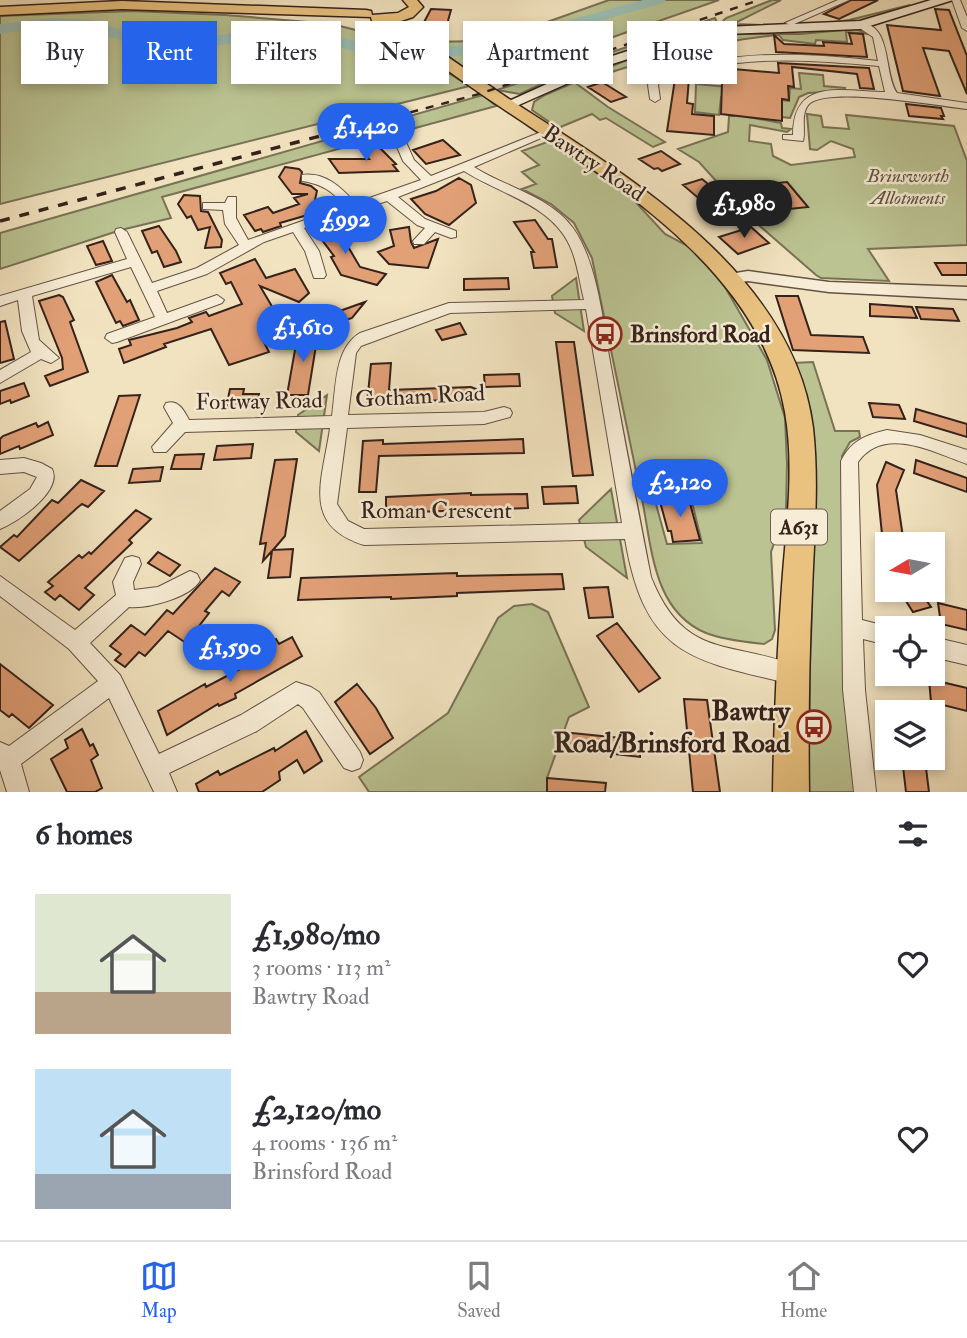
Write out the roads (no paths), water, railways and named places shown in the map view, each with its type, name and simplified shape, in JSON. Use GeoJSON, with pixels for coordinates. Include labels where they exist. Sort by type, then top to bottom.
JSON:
{"type":"FeatureCollection","features":[{"type":"Feature","properties":{"kind":"main road"},"geometry":{"type":"LineString","coordinates":[[0,9],[125,0],[367,6],[384,19],[415,5]]}},
{"type":"Feature","properties":{"kind":"main road"},"geometry":{"type":"LineString","coordinates":[[507,105],[605,63],[693,36],[726,31],[802,30],[861,24],[947,0]]}},
{"type":"Feature","properties":{"kind":"main road"},"geometry":{"type":"LineString","coordinates":[[0,9],[122,5],[224,8],[367,6]]}},
{"type":"Feature","properties":{"kind":"main road"},"geometry":{"type":"LineString","coordinates":[[224,8],[361,21]]}},
{"type":"Feature","properties":{"kind":"main road","name":"Bawtry Road"},"geometry":{"type":"LineString","coordinates":[[449,64],[638,192],[668,216],[709,253],[730,279],[774,346],[789,382],[800,426],[802,458],[792,674],[791,792]]}},
{"type":"Feature","properties":{"kind":"street"},"geometry":{"type":"LineString","coordinates":[[789,23],[845,0]]}},
{"type":"Feature","properties":{"kind":"street"},"geometry":{"type":"LineString","coordinates":[[956,0],[967,28]]}},
{"type":"Feature","properties":{"kind":"street"},"geometry":{"type":"LineString","coordinates":[[861,24],[876,33],[889,91],[893,95]]}},
{"type":"Feature","properties":{"kind":"street"},"geometry":{"type":"LineString","coordinates":[[655,99],[653,85],[656,79],[727,60],[811,57],[883,64]]}},
{"type":"Feature","properties":{"kind":"street"},"geometry":{"type":"LineString","coordinates":[[787,137],[799,139],[800,110],[814,97],[841,93],[893,95],[904,99],[967,106]]}},
{"type":"Feature","properties":{"kind":"street"},"geometry":{"type":"LineString","coordinates":[[149,289],[202,271],[246,244],[389,196],[550,132]]}},
{"type":"Feature","properties":{"kind":"street"},"geometry":{"type":"LineString","coordinates":[[401,142],[409,161],[429,181]]}},
{"type":"Feature","properties":{"kind":"street"},"geometry":{"type":"LineString","coordinates":[[463,165],[489,182],[536,203],[560,221],[579,251],[592,304],[631,531],[648,599],[667,627],[691,645],[715,655],[792,674]]}},
{"type":"Feature","properties":{"kind":"street"},"geometry":{"type":"LineString","coordinates":[[323,180],[337,172]]}},
{"type":"Feature","properties":{"kind":"street"},"geometry":{"type":"LineString","coordinates":[[306,178],[323,180],[353,208]]}},
{"type":"Feature","properties":{"kind":"street"},"geometry":{"type":"LineString","coordinates":[[389,196],[403,211],[432,228],[451,234]]}},
{"type":"Feature","properties":{"kind":"street"},"geometry":{"type":"LineString","coordinates":[[207,206],[231,204],[232,225],[246,244]]}},
{"type":"Feature","properties":{"kind":"street"},"geometry":{"type":"LineString","coordinates":[[296,226],[312,251],[319,275]]}},
{"type":"Feature","properties":{"kind":"street"},"geometry":{"type":"LineString","coordinates":[[419,242],[432,228]]}},
{"type":"Feature","properties":{"kind":"street"},"geometry":{"type":"LineString","coordinates":[[121,232],[163,319]]}},
{"type":"Feature","properties":{"kind":"street"},"geometry":{"type":"LineString","coordinates":[[0,301],[135,261]]}},
{"type":"Feature","properties":{"kind":"street"},"geometry":{"type":"LineString","coordinates":[[730,279],[748,276],[829,287],[967,293]]}},
{"type":"Feature","properties":{"kind":"street"},"geometry":{"type":"LineString","coordinates":[[0,377],[45,355],[28,333],[24,293]]}},
{"type":"Feature","properties":{"kind":"street"},"geometry":{"type":"LineString","coordinates":[[112,338],[217,300]]}},
{"type":"Feature","properties":{"kind":"street","name":"Roman Crescent"},"geometry":{"type":"LineString","coordinates":[[592,304],[449,308],[356,342],[349,353],[328,504],[332,516],[340,526],[364,537],[631,531]]}},
{"type":"Feature","properties":{"kind":"street","name":"Fortway Road"},"geometry":{"type":"LineString","coordinates":[[160,447],[181,426],[182,421],[172,407]]}},
{"type":"Feature","properties":{"kind":"street","name":"Gotham Road"},"geometry":{"type":"LineString","coordinates":[[338,422],[484,418],[504,413]]}},
{"type":"Feature","properties":{"kind":"street","name":"Fortway Road"},"geometry":{"type":"LineString","coordinates":[[181,426],[338,422]]}},
{"type":"Feature","properties":{"kind":"street"},"geometry":{"type":"LineString","coordinates":[[865,792],[853,690],[849,461],[862,443],[873,438],[905,438],[967,457]]}},
{"type":"Feature","properties":{"kind":"street"},"geometry":{"type":"LineString","coordinates":[[0,467],[26,464],[46,474],[46,480],[39,491],[0,521]]}},
{"type":"Feature","properties":{"kind":"street"},"geometry":{"type":"LineString","coordinates":[[126,598],[123,582],[132,564]]}},
{"type":"Feature","properties":{"kind":"street"},"geometry":{"type":"LineString","coordinates":[[126,598],[137,600],[157,596],[190,580]]}},
{"type":"Feature","properties":{"kind":"street"},"geometry":{"type":"LineString","coordinates":[[0,585],[76,642],[113,682],[166,792]]}},
{"type":"Feature","properties":{"kind":"street"},"geometry":{"type":"LineString","coordinates":[[76,642],[126,598]]}},
{"type":"Feature","properties":{"kind":"street"},"geometry":{"type":"LineString","coordinates":[[852,627],[875,632]]}},
{"type":"Feature","properties":{"kind":"street"},"geometry":{"type":"LineString","coordinates":[[945,649],[967,654]]}},
{"type":"Feature","properties":{"kind":"street"},"geometry":{"type":"LineString","coordinates":[[18,792],[4,756],[113,682]]}},
{"type":"Feature","properties":{"kind":"street"},"geometry":{"type":"LineString","coordinates":[[156,767],[249,723],[296,693],[304,694],[311,700],[352,761]]}},
{"type":"Feature","properties":{"kind":"waterway"},"geometry":{"type":"LineString","coordinates":[[0,29],[53,22],[91,25],[148,45],[171,47],[241,37],[318,36],[378,53],[419,54],[517,46],[572,24],[659,0]]}},
{"type":"Feature","properties":{"kind":"railway"},"geometry":{"type":"LineString","coordinates":[[333,133],[479,94],[759,0]]}},
{"type":"Feature","properties":{"kind":"railway"},"geometry":{"type":"LineString","coordinates":[[0,221],[339,131]]}},
{"type":"Feature","properties":{"kind":"place","name":"Brinsford Road"},"geometry":{"type":"Point","coordinates":[605,334]}},
{"type":"Feature","properties":{"kind":"place","name":"Bawtry Road/Brinsford Road"},"geometry":{"type":"Point","coordinates":[814,727]}},
{"type":"Feature","properties":{"kind":"park label","name":"Brinsworth Allotments"},"geometry":{"type":"Point","coordinates":[908,187]}}]}
